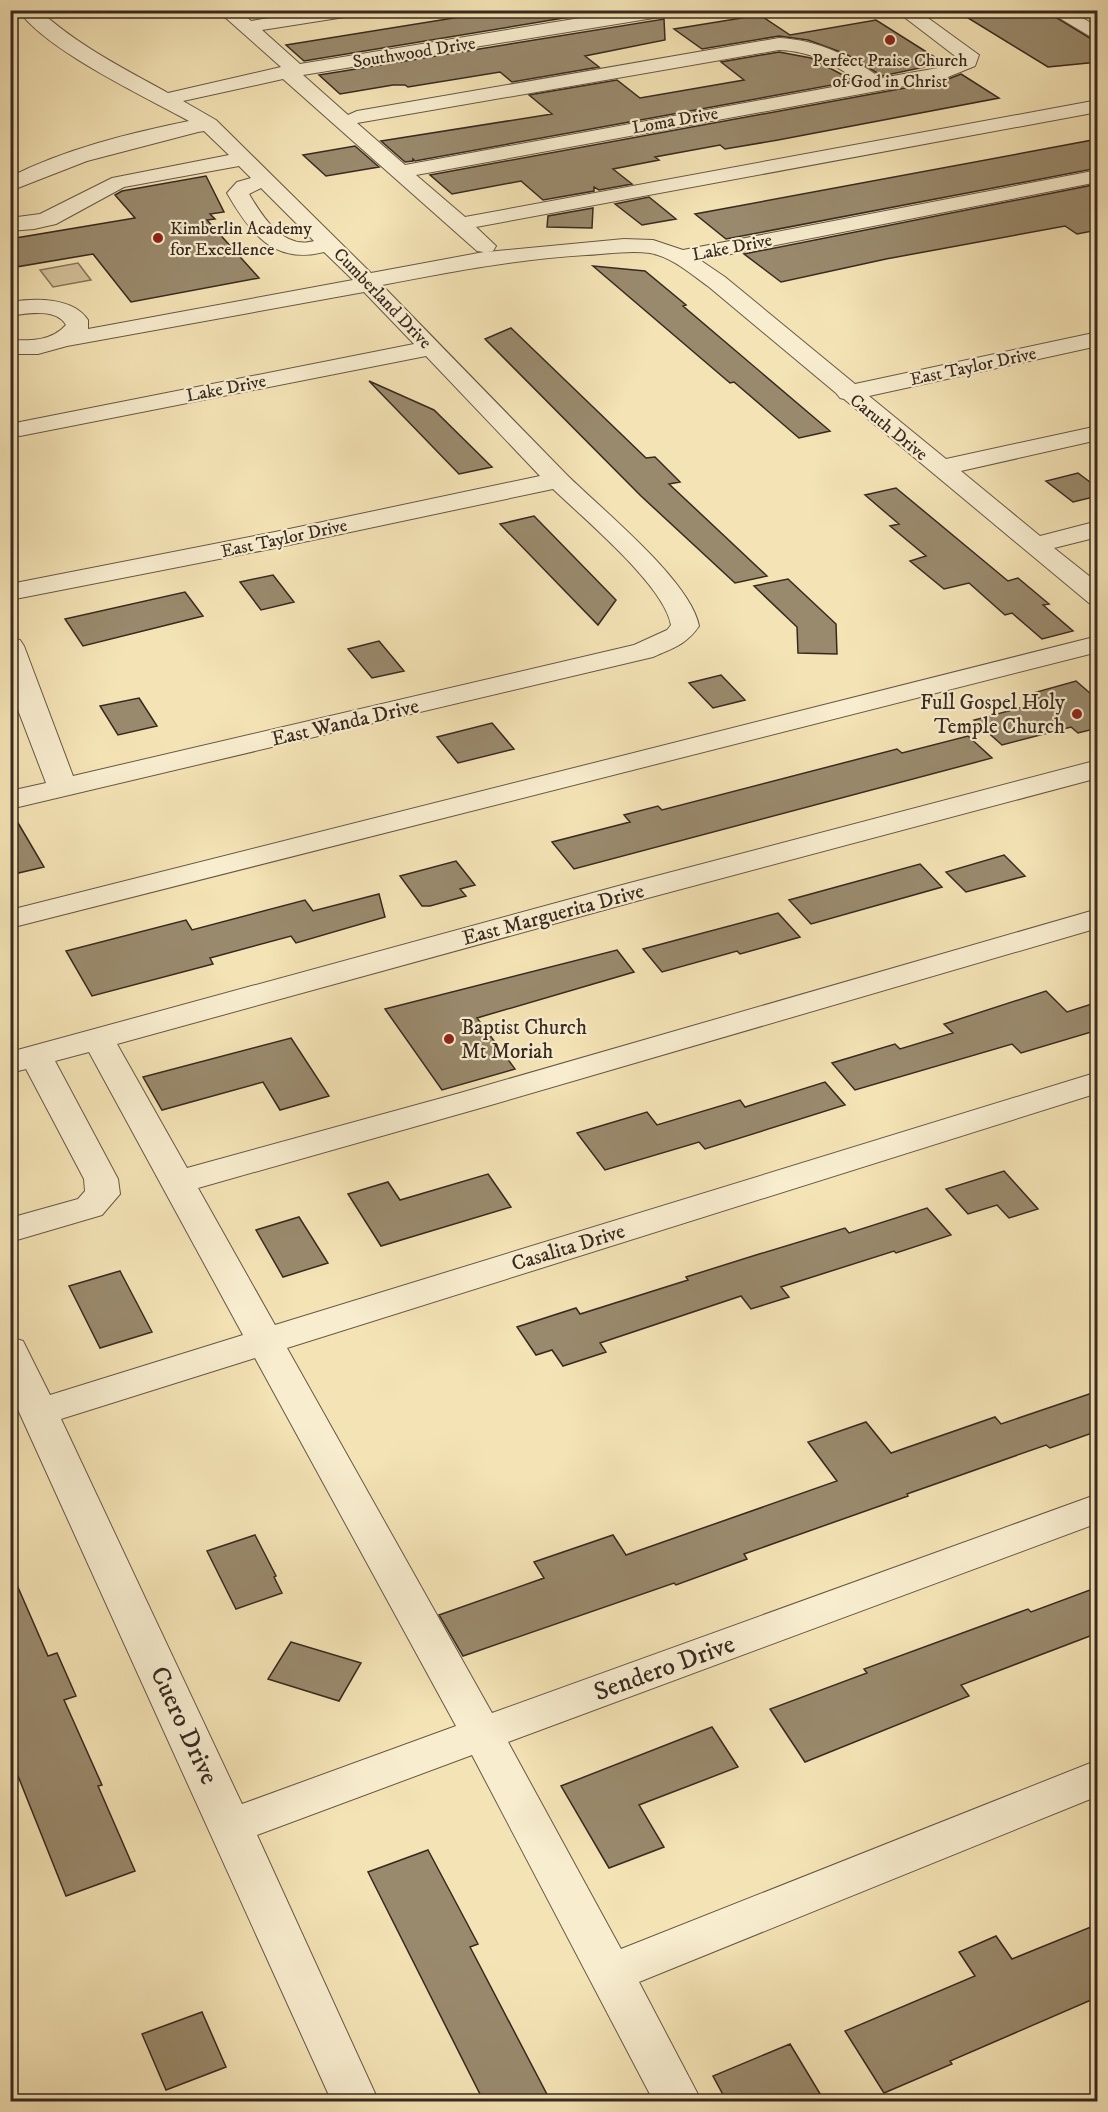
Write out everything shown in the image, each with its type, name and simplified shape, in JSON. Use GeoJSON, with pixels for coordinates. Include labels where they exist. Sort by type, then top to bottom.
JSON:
{"type":"FeatureCollection","features":[{"type":"Feature","properties":{"kind":"street"},"geometry":{"type":"LineString","coordinates":[[223,10],[234,15],[292,72],[497,257]]}},
{"type":"Feature","properties":{"kind":"street"},"geometry":{"type":"LineString","coordinates":[[247,27],[351,10]]}},
{"type":"Feature","properties":{"kind":"street","name":"Southwood Drive"},"geometry":{"type":"LineString","coordinates":[[164,100],[210,87],[292,72],[666,10]]}},
{"type":"Feature","properties":{"kind":"street","name":"Loma Drive"},"geometry":{"type":"LineString","coordinates":[[408,170],[943,73],[968,62],[969,54],[904,10]]}},
{"type":"Feature","properties":{"kind":"street"},"geometry":{"type":"LineString","coordinates":[[1055,10],[1098,35]]}},
{"type":"Feature","properties":{"kind":"street","name":"Cumberland Drive"},"geometry":{"type":"LineString","coordinates":[[28,12],[63,40],[164,100],[209,123],[432,348],[558,480],[653,572],[683,614],[685,626],[677,636]]}},
{"type":"Feature","properties":{"kind":"street"},"geometry":{"type":"LineString","coordinates":[[357,117],[779,44],[801,44],[829,53],[876,84]]}},
{"type":"Feature","properties":{"kind":"street"},"geometry":{"type":"LineString","coordinates":[[888,67],[906,79]]}},
{"type":"Feature","properties":{"kind":"street"},"geometry":{"type":"LineString","coordinates":[[473,221],[1098,106]]}},
{"type":"Feature","properties":{"kind":"street"},"geometry":{"type":"LineString","coordinates":[[10,185],[61,161],[209,123]]}},
{"type":"Feature","properties":{"kind":"street"},"geometry":{"type":"LineString","coordinates":[[168,132],[194,154]]}},
{"type":"Feature","properties":{"kind":"street"},"geometry":{"type":"LineString","coordinates":[[10,225],[35,223],[49,219],[100,189],[194,154],[243,159]]}},
{"type":"Feature","properties":{"kind":"street","name":"Lake Drive"},"geometry":{"type":"LineString","coordinates":[[10,347],[36,347],[497,257],[624,246],[653,247],[681,257],[1098,176]]}},
{"type":"Feature","properties":{"kind":"street"},"geometry":{"type":"LineString","coordinates":[[266,180],[244,186],[238,193],[249,212],[274,242],[291,249],[307,249],[329,243]]}},
{"type":"Feature","properties":{"kind":"street"},"geometry":{"type":"LineString","coordinates":[[249,212],[291,206]]}},
{"type":"Feature","properties":{"kind":"street","name":"Caruth Drive"},"geometry":{"type":"LineString","coordinates":[[681,257],[717,282],[848,393],[1098,597]]}},
{"type":"Feature","properties":{"kind":"street"},"geometry":{"type":"LineString","coordinates":[[10,309],[29,307],[59,309],[157,323]]}},
{"type":"Feature","properties":{"kind":"street"},"geometry":{"type":"LineString","coordinates":[[59,309],[77,320],[78,326],[74,333],[64,340]]}},
{"type":"Feature","properties":{"kind":"street","name":"East Taylor Drive"},"geometry":{"type":"LineString","coordinates":[[848,393],[1098,339]]}},
{"type":"Feature","properties":{"kind":"street","name":"Lake Drive"},"geometry":{"type":"LineString","coordinates":[[20,429],[432,348]]}},
{"type":"Feature","properties":{"kind":"street"},"geometry":{"type":"LineString","coordinates":[[940,468],[1098,433]]}},
{"type":"Feature","properties":{"kind":"street","name":"East Taylor Drive"},"geometry":{"type":"LineString","coordinates":[[10,592],[275,540],[558,480]]}},
{"type":"Feature","properties":{"kind":"street"},"geometry":{"type":"LineString","coordinates":[[1033,544],[1098,529]]}},
{"type":"Feature","properties":{"kind":"street","name":"East Wanda Drive"},"geometry":{"type":"LineString","coordinates":[[10,800],[643,651],[677,636]]}},
{"type":"Feature","properties":{"kind":"street"},"geometry":{"type":"LineString","coordinates":[[10,919],[1098,644]]}},
{"type":"Feature","properties":{"kind":"street"},"geometry":{"type":"LineString","coordinates":[[10,646],[17,690],[63,788]]}},
{"type":"Feature","properties":{"kind":"street","name":"East Marguerita Drive"},"geometry":{"type":"LineString","coordinates":[[23,1060],[633,892],[1098,769]]}},
{"type":"Feature","properties":{"kind":"street"},"geometry":{"type":"LineString","coordinates":[[177,1182],[472,1100],[1098,918]]}},
{"type":"Feature","properties":{"kind":"street"},"geometry":{"type":"LineString","coordinates":[[98,1039],[482,1734],[679,2102]]}},
{"type":"Feature","properties":{"kind":"street"},"geometry":{"type":"LineString","coordinates":[[10,1230],[90,1207],[103,1194],[101,1179],[23,1060]]}},
{"type":"Feature","properties":{"kind":"street","name":"Casalita Drive"},"geometry":{"type":"LineString","coordinates":[[39,1412],[1098,1082]]}},
{"type":"Feature","properties":{"kind":"street","name":"Cuero Drive"},"geometry":{"type":"LineString","coordinates":[[10,1350],[231,1826],[356,2102]]}},
{"type":"Feature","properties":{"kind":"street","name":"Sendero Drive"},"geometry":{"type":"LineString","coordinates":[[231,1826],[1098,1508]]}},
{"type":"Feature","properties":{"kind":"street"},"geometry":{"type":"LineString","coordinates":[[611,1974],[1098,1777]]}},
{"type":"Feature","properties":{"kind":"shaded area"},"geometry":{"type":"Polygon","coordinates":[[[78,263],[91,280],[53,287],[40,270],[78,263]]]}},
{"type":"Feature","properties":{"kind":"building"},"geometry":{"type":"Polygon","coordinates":[[[503,10],[612,10],[304,61],[286,45],[503,10]]]}},
{"type":"Feature","properties":{"kind":"building"},"geometry":{"type":"Polygon","coordinates":[[[955,10],[1044,10],[1098,43],[1098,62],[1048,67],[955,10]]]}},
{"type":"Feature","properties":{"kind":"building"},"geometry":{"type":"Polygon","coordinates":[[[760,15],[790,35],[876,20],[944,63],[882,76],[846,54],[808,40],[779,36],[702,49],[674,29],[760,15]]]}},
{"type":"Feature","properties":{"kind":"building"},"geometry":{"type":"Polygon","coordinates":[[[664,19],[665,40],[585,56],[599,67],[512,82],[500,72],[408,87],[393,85],[340,94],[319,75],[664,19]]]}},
{"type":"Feature","properties":{"kind":"building"},"geometry":{"type":"Polygon","coordinates":[[[779,52],[811,58],[854,81],[415,161],[413,159],[413,161],[405,162],[381,141],[552,114],[529,95],[617,80],[640,98],[744,80],[721,62],[779,52]]]}},
{"type":"Feature","properties":{"kind":"building"},"geometry":{"type":"Polygon","coordinates":[[[961,74],[999,98],[725,149],[720,145],[655,157],[659,160],[613,169],[632,184],[599,190],[594,187],[594,191],[543,200],[521,181],[452,194],[430,175],[943,81],[961,74]]]}},
{"type":"Feature","properties":{"kind":"building"},"geometry":{"type":"Polygon","coordinates":[[[1098,139],[1098,168],[726,239],[695,214],[1098,139]]]}},
{"type":"Feature","properties":{"kind":"building"},"geometry":{"type":"Polygon","coordinates":[[[355,146],[379,167],[326,176],[303,155],[355,146]]]}},
{"type":"Feature","properties":{"kind":"building"},"geometry":{"type":"Polygon","coordinates":[[[206,176],[224,212],[210,214],[215,219],[207,220],[259,278],[131,302],[93,254],[10,268],[10,239],[135,218],[115,195],[122,191],[206,176]]]}},
{"type":"Feature","properties":{"kind":"building"},"geometry":{"type":"Polygon","coordinates":[[[1098,184],[1098,230],[1077,234],[1065,226],[886,259],[781,282],[744,254],[1098,184]]]}},
{"type":"Feature","properties":{"kind":"building"},"geometry":{"type":"Polygon","coordinates":[[[649,197],[676,219],[642,225],[615,204],[649,197]]]}},
{"type":"Feature","properties":{"kind":"building"},"geometry":{"type":"Polygon","coordinates":[[[593,208],[592,228],[547,227],[548,216],[593,208]]]}},
{"type":"Feature","properties":{"kind":"building"},"geometry":{"type":"Polygon","coordinates":[[[593,266],[645,271],[830,431],[799,438],[734,382],[730,383],[593,266]]]}},
{"type":"Feature","properties":{"kind":"building"},"geometry":{"type":"Polygon","coordinates":[[[511,328],[646,458],[655,457],[680,482],[669,484],[767,576],[735,583],[641,496],[485,339],[511,328]]]}},
{"type":"Feature","properties":{"kind":"building"},"geometry":{"type":"Polygon","coordinates":[[[369,381],[434,410],[492,467],[459,474],[369,381]]]}},
{"type":"Feature","properties":{"kind":"building"},"geometry":{"type":"Polygon","coordinates":[[[1078,473],[1098,488],[1098,496],[1073,502],[1046,481],[1078,473]]]}},
{"type":"Feature","properties":{"kind":"building"},"geometry":{"type":"Polygon","coordinates":[[[896,488],[1008,581],[1018,578],[1049,604],[1043,605],[1073,631],[1042,639],[1012,613],[1005,615],[969,583],[944,589],[910,561],[926,556],[890,526],[899,524],[865,495],[896,488]]]}},
{"type":"Feature","properties":{"kind":"building"},"geometry":{"type":"Polygon","coordinates":[[[534,516],[616,600],[598,625],[500,524],[534,516]]]}},
{"type":"Feature","properties":{"kind":"building"},"geometry":{"type":"Polygon","coordinates":[[[273,575],[294,602],[261,610],[240,582],[273,575]]]}},
{"type":"Feature","properties":{"kind":"building"},"geometry":{"type":"Polygon","coordinates":[[[788,579],[836,624],[837,654],[798,653],[797,627],[754,586],[788,579]]]}},
{"type":"Feature","properties":{"kind":"building"},"geometry":{"type":"Polygon","coordinates":[[[185,592],[203,616],[83,646],[65,619],[185,592]]]}},
{"type":"Feature","properties":{"kind":"building"},"geometry":{"type":"Polygon","coordinates":[[[379,641],[404,671],[372,678],[348,649],[379,641]]]}},
{"type":"Feature","properties":{"kind":"building"},"geometry":{"type":"Polygon","coordinates":[[[721,675],[745,700],[713,708],[689,683],[721,675]]]}},
{"type":"Feature","properties":{"kind":"building"},"geometry":{"type":"Polygon","coordinates":[[[1076,681],[1098,700],[1098,728],[1078,733],[1071,727],[1002,745],[974,720],[1043,702],[1033,693],[1076,681]]]}},
{"type":"Feature","properties":{"kind":"building"},"geometry":{"type":"Polygon","coordinates":[[[139,698],[157,726],[118,735],[100,706],[139,698]]]}},
{"type":"Feature","properties":{"kind":"building"},"geometry":{"type":"Polygon","coordinates":[[[492,723],[514,749],[458,763],[437,737],[492,723]]]}},
{"type":"Feature","properties":{"kind":"building"},"geometry":{"type":"Polygon","coordinates":[[[968,736],[992,758],[574,869],[552,842],[630,822],[624,815],[658,806],[662,810],[897,749],[902,753],[968,736]]]}},
{"type":"Feature","properties":{"kind":"building"},"geometry":{"type":"Polygon","coordinates":[[[11,811],[44,867],[10,875],[11,811]]]}},
{"type":"Feature","properties":{"kind":"building"},"geometry":{"type":"Polygon","coordinates":[[[1004,855],[1025,876],[966,892],[946,872],[1004,855]]]}},
{"type":"Feature","properties":{"kind":"building"},"geometry":{"type":"Polygon","coordinates":[[[456,861],[475,885],[460,889],[466,896],[430,906],[422,906],[400,876],[456,861]]]}},
{"type":"Feature","properties":{"kind":"building"},"geometry":{"type":"Polygon","coordinates":[[[920,864],[942,887],[811,924],[789,900],[920,864]]]}},
{"type":"Feature","properties":{"kind":"building"},"geometry":{"type":"Polygon","coordinates":[[[379,894],[385,917],[296,943],[291,936],[210,958],[213,964],[92,996],[66,951],[186,920],[192,930],[305,900],[313,911],[379,894]]]}},
{"type":"Feature","properties":{"kind":"building"},"geometry":{"type":"Polygon","coordinates":[[[778,913],[800,937],[740,954],[737,951],[662,972],[643,949],[778,913]]]}},
{"type":"Feature","properties":{"kind":"building"},"geometry":{"type":"Polygon","coordinates":[[[617,950],[634,972],[477,1018],[515,1069],[442,1090],[385,1009],[617,950]]]}},
{"type":"Feature","properties":{"kind":"building"},"geometry":{"type":"Polygon","coordinates":[[[1046,991],[1067,1012],[1098,1002],[1098,1030],[1021,1053],[1012,1044],[855,1090],[832,1063],[895,1044],[900,1049],[953,1033],[944,1024],[1046,991]]]}},
{"type":"Feature","properties":{"kind":"building"},"geometry":{"type":"Polygon","coordinates":[[[291,1038],[329,1096],[280,1110],[263,1082],[162,1110],[143,1077],[291,1038]]]}},
{"type":"Feature","properties":{"kind":"building"},"geometry":{"type":"Polygon","coordinates":[[[825,1082],[845,1105],[705,1149],[699,1142],[605,1170],[577,1133],[647,1112],[657,1125],[740,1100],[745,1107],[825,1082]]]}},
{"type":"Feature","properties":{"kind":"building"},"geometry":{"type":"Polygon","coordinates":[[[1004,1171],[1038,1209],[1009,1218],[997,1205],[968,1214],[946,1189],[1004,1171]]]}},
{"type":"Feature","properties":{"kind":"building"},"geometry":{"type":"Polygon","coordinates":[[[488,1174],[511,1207],[381,1246],[348,1194],[388,1182],[400,1200],[488,1174]]]}},
{"type":"Feature","properties":{"kind":"building"},"geometry":{"type":"Polygon","coordinates":[[[927,1208],[951,1235],[781,1287],[789,1297],[751,1309],[741,1296],[600,1343],[606,1352],[563,1366],[552,1350],[536,1355],[517,1327],[576,1308],[580,1314],[688,1280],[686,1277],[756,1255],[845,1228],[849,1233],[927,1208]]]}},
{"type":"Feature","properties":{"kind":"building"},"geometry":{"type":"Polygon","coordinates":[[[299,1217],[328,1263],[283,1277],[256,1230],[299,1217]]]}},
{"type":"Feature","properties":{"kind":"building"},"geometry":{"type":"Polygon","coordinates":[[[120,1271],[152,1332],[100,1348],[69,1286],[120,1271]]]}},
{"type":"Feature","properties":{"kind":"building"},"geometry":{"type":"Polygon","coordinates":[[[1098,1391],[1098,1431],[1050,1448],[1046,1445],[907,1494],[908,1496],[744,1554],[747,1559],[676,1585],[674,1583],[463,1656],[439,1615],[544,1578],[534,1562],[613,1535],[626,1555],[837,1481],[808,1442],[866,1422],[891,1453],[995,1417],[1001,1424],[1098,1391]]]}},
{"type":"Feature","properties":{"kind":"building"},"geometry":{"type":"Polygon","coordinates":[[[255,1535],[282,1593],[236,1609],[207,1551],[255,1535]]]}},
{"type":"Feature","properties":{"kind":"building"},"geometry":{"type":"Polygon","coordinates":[[[10,1569],[48,1656],[57,1653],[76,1696],[64,1700],[102,1785],[98,1786],[135,1871],[66,1896],[10,1756],[10,1569]]]}},
{"type":"Feature","properties":{"kind":"building"},"geometry":{"type":"Polygon","coordinates":[[[1098,1587],[1098,1633],[961,1685],[969,1696],[805,1762],[770,1709],[867,1673],[864,1669],[1028,1609],[1031,1612],[1098,1587]]]}},
{"type":"Feature","properties":{"kind":"building"},"geometry":{"type":"Polygon","coordinates":[[[291,1642],[361,1663],[339,1701],[268,1679],[291,1642]]]}},
{"type":"Feature","properties":{"kind":"building"},"geometry":{"type":"Polygon","coordinates":[[[712,1727],[738,1767],[639,1805],[664,1847],[609,1868],[561,1786],[712,1727]]]}},
{"type":"Feature","properties":{"kind":"building"},"geometry":{"type":"Polygon","coordinates":[[[428,1850],[478,1944],[470,1947],[551,2102],[484,2102],[368,1872],[428,1850]]]}},
{"type":"Feature","properties":{"kind":"building"},"geometry":{"type":"Polygon","coordinates":[[[1098,1924],[1098,1997],[950,2061],[952,2064],[884,2093],[845,2031],[975,1976],[959,1952],[996,1936],[1012,1959],[1098,1924]]]}},
{"type":"Feature","properties":{"kind":"building"},"geometry":{"type":"Polygon","coordinates":[[[202,2012],[226,2067],[166,2090],[142,2034],[202,2012]]]}},
{"type":"Feature","properties":{"kind":"building"},"geometry":{"type":"Polygon","coordinates":[[[790,2044],[825,2102],[727,2102],[713,2076],[790,2044]]]}},
{"type":"Feature","properties":{"kind":"place","name":"Perfect Praise Church of God in Christ"},"geometry":{"type":"Point","coordinates":[890,40]}},
{"type":"Feature","properties":{"kind":"place","name":"Kimberlin Academy for Excellence"},"geometry":{"type":"Point","coordinates":[158,238]}},
{"type":"Feature","properties":{"kind":"place","name":"Full Gospel Holy Temple Church"},"geometry":{"type":"Point","coordinates":[1077,714]}},
{"type":"Feature","properties":{"kind":"place","name":"Baptist Church Mt Moriah"},"geometry":{"type":"Point","coordinates":[449,1039]}}]}
